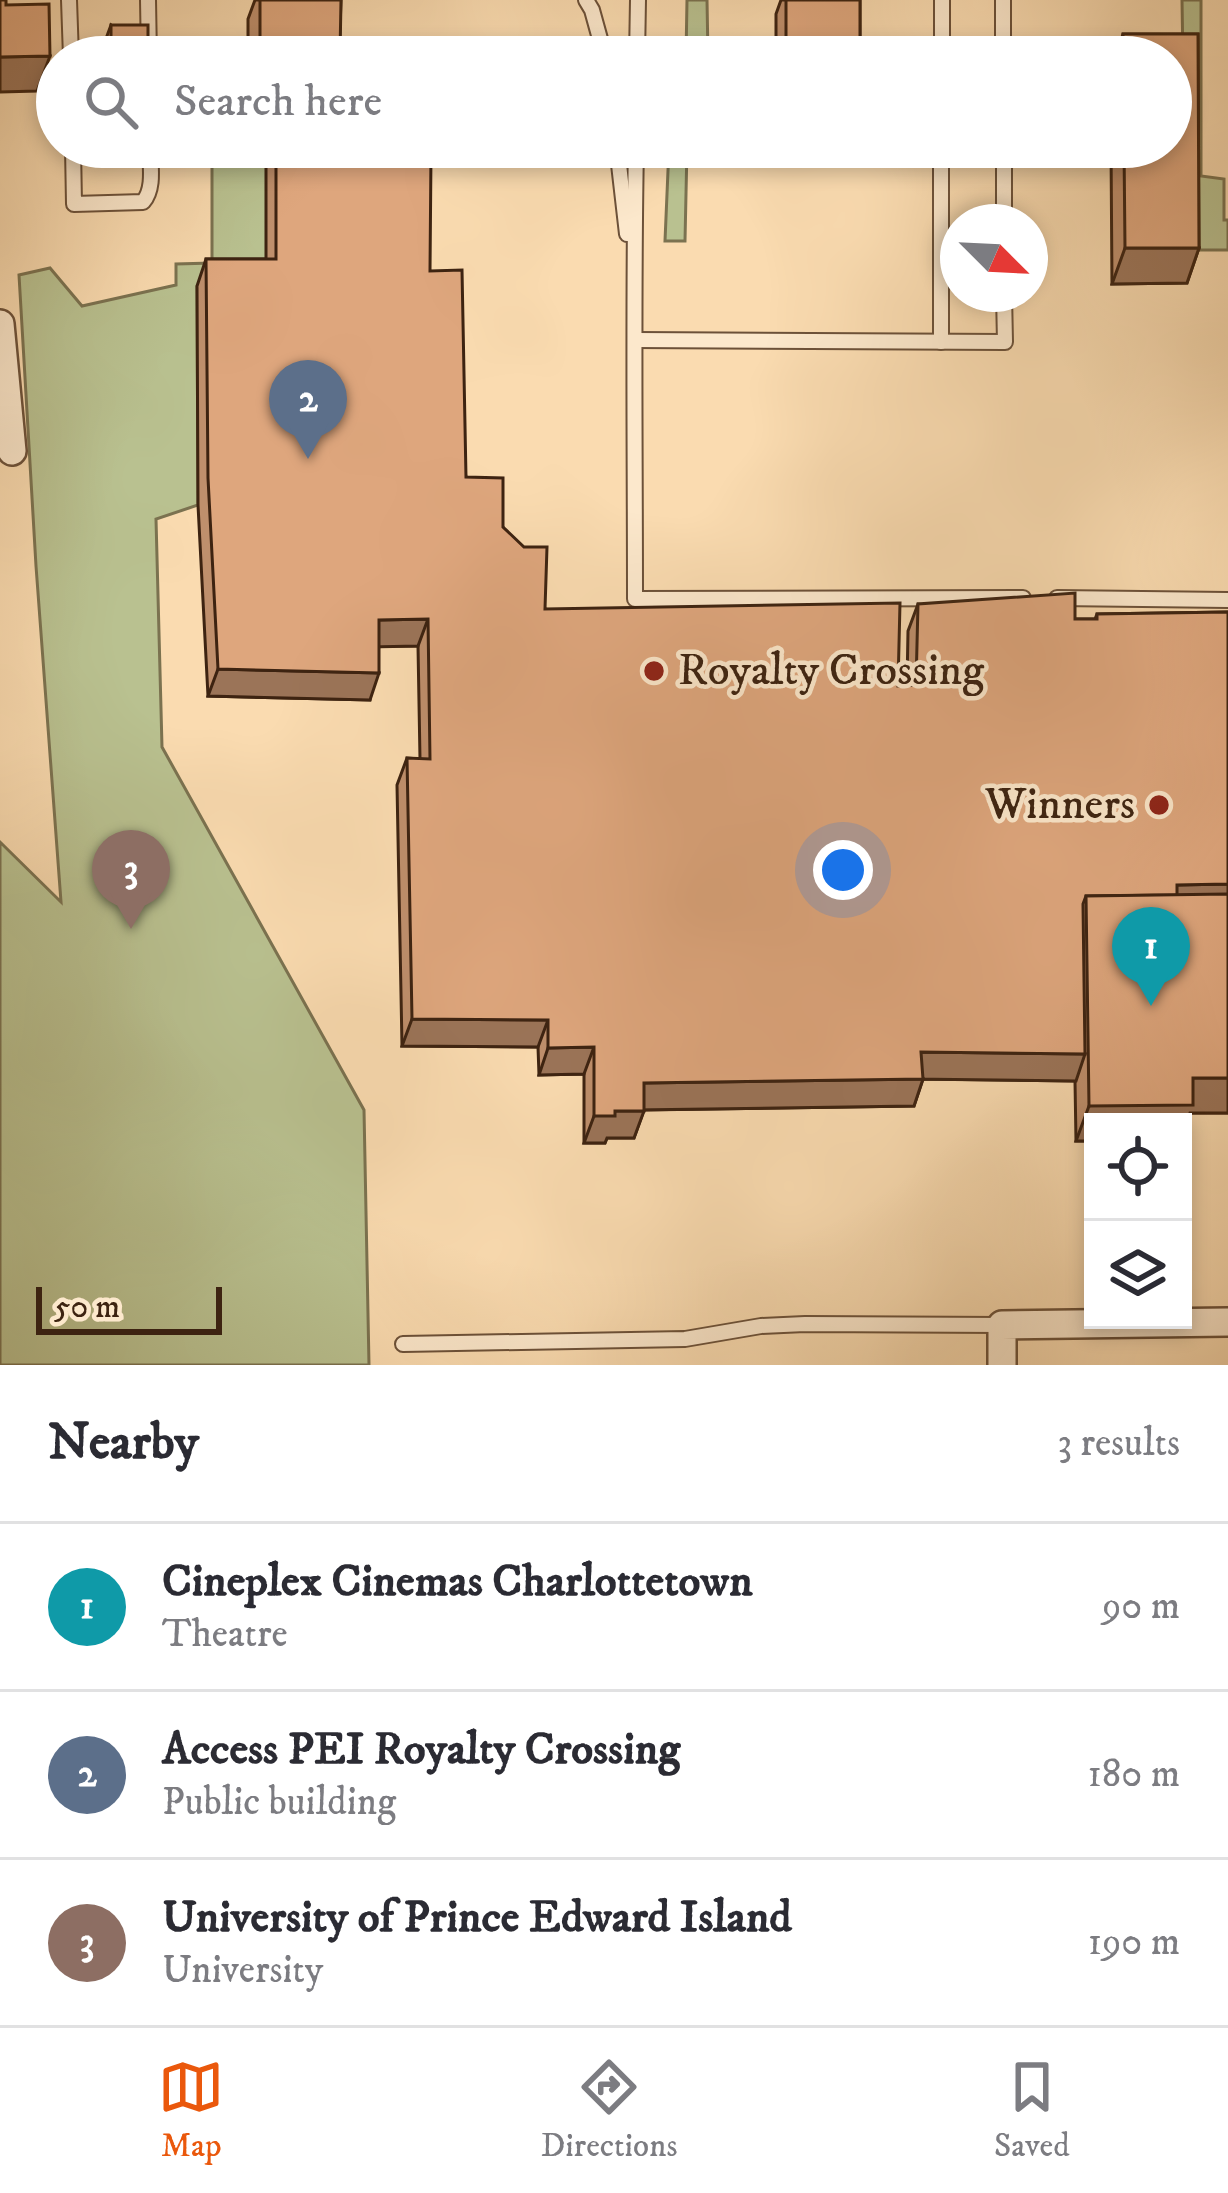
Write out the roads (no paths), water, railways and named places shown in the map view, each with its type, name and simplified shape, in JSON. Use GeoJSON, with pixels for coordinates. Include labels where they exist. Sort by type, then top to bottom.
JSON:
{"type":"FeatureCollection","features":[{"type":"Feature","properties":{"kind":"street"},"geometry":{"type":"LineString","coordinates":[[0,323],[12,451]]}},
{"type":"Feature","properties":{"kind":"street"},"geometry":{"type":"LineString","coordinates":[[1002,1365],[1002,1324],[1228,1322]]}},
{"type":"Feature","properties":{"kind":"lane"},"geometry":{"type":"LineString","coordinates":[[69,0],[70,36]]}},
{"type":"Feature","properties":{"kind":"lane"},"geometry":{"type":"LineString","coordinates":[[148,0],[148,36]]}},
{"type":"Feature","properties":{"kind":"lane"},"geometry":{"type":"LineString","coordinates":[[586,0],[599,36]]}},
{"type":"Feature","properties":{"kind":"lane"},"geometry":{"type":"LineString","coordinates":[[637,36],[638,0]]}},
{"type":"Feature","properties":{"kind":"lane"},"geometry":{"type":"LineString","coordinates":[[942,0],[942,36]]}},
{"type":"Feature","properties":{"kind":"lane"},"geometry":{"type":"LineString","coordinates":[[1003,0],[1003,36]]}},
{"type":"Feature","properties":{"kind":"lane"},"geometry":{"type":"LineString","coordinates":[[73,168],[74,204],[143,202],[150,188],[150,168]]}},
{"type":"Feature","properties":{"kind":"lane"},"geometry":{"type":"LineString","coordinates":[[620,168],[633,274]]}},
{"type":"Feature","properties":{"kind":"lane"},"geometry":{"type":"LineString","coordinates":[[636,168],[634,599],[1228,600]]}},
{"type":"Feature","properties":{"kind":"lane"},"geometry":{"type":"LineString","coordinates":[[940,342],[941,168]]}},
{"type":"Feature","properties":{"kind":"lane"},"geometry":{"type":"LineString","coordinates":[[1004,168],[1004,204]]}},
{"type":"Feature","properties":{"kind":"lane"},"geometry":{"type":"LineString","coordinates":[[635,340],[1005,342],[1004,312]]}},
{"type":"Feature","properties":{"kind":"lane"},"geometry":{"type":"LineString","coordinates":[[403,1344],[685,1339],[805,1324],[1002,1324]]}},
{"type":"Feature","properties":{"kind":"place","name":"Access PEI Royalty Crossing"},"geometry":{"type":"Point","coordinates":[308,459]}},
{"type":"Feature","properties":{"kind":"place","name":"Royalty Crossing"},"geometry":{"type":"Point","coordinates":[654,671]}},
{"type":"Feature","properties":{"kind":"place","name":"Winners"},"geometry":{"type":"Point","coordinates":[1159,805]}},
{"type":"Feature","properties":{"kind":"place","name":"University of Prince Edward Island"},"geometry":{"type":"Point","coordinates":[131,929]}},
{"type":"Feature","properties":{"kind":"place","name":"Cineplex Cinemas Charlottetown"},"geometry":{"type":"Point","coordinates":[1151,1006]}}]}
